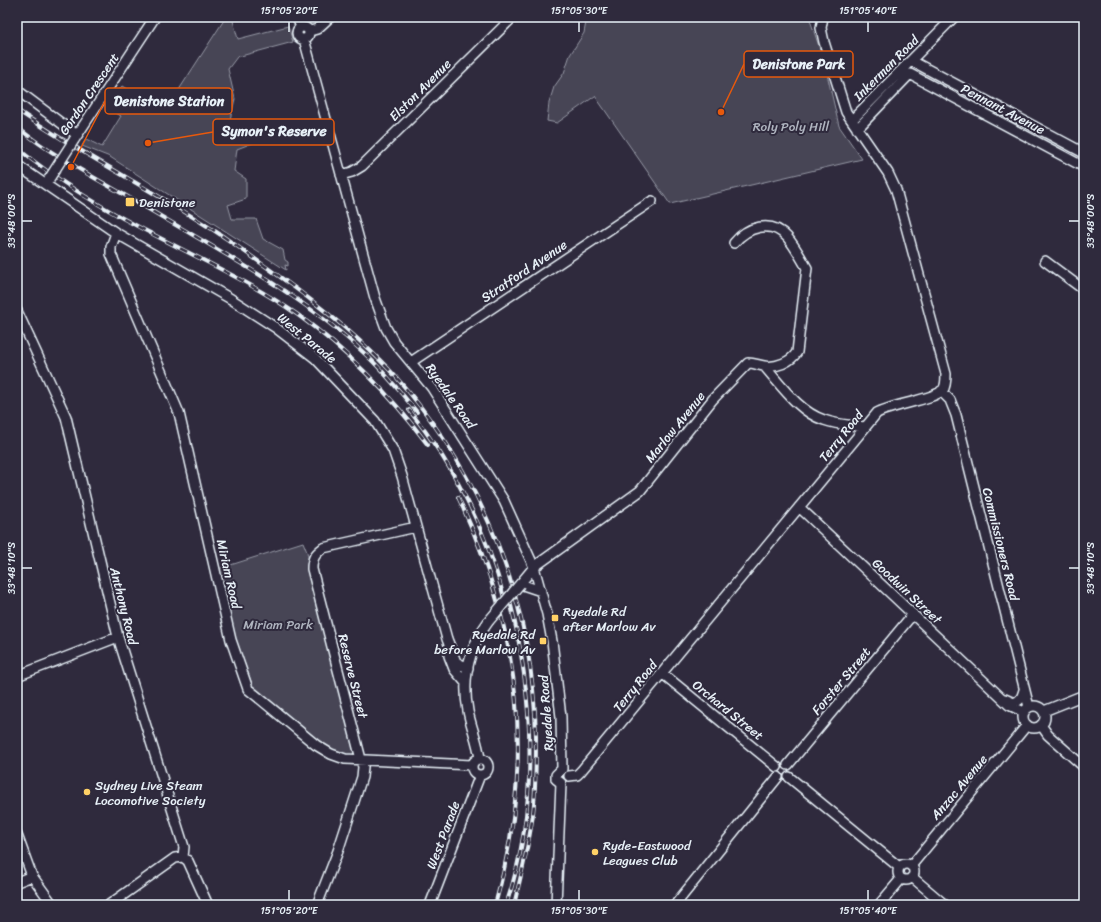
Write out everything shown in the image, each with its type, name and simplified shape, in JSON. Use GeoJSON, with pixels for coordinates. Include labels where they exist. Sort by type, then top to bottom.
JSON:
{"type":"FeatureCollection","features":[{"type":"Feature","properties":{"kind":"street","name":"Gordon Crescent"},"geometry":{"type":"LineString","coordinates":[[47,182],[155,17]]}},
{"type":"Feature","properties":{"kind":"street"},"geometry":{"type":"LineString","coordinates":[[297,17],[301,27]]}},
{"type":"Feature","properties":{"kind":"street"},"geometry":{"type":"LineString","coordinates":[[310,31],[317,29],[330,17]]}},
{"type":"Feature","properties":{"kind":"street","name":"Elston Avenue"},"geometry":{"type":"LineString","coordinates":[[341,175],[352,172],[362,166],[513,17]]}},
{"type":"Feature","properties":{"kind":"street"},"geometry":{"type":"LineString","coordinates":[[823,17],[821,28],[840,98],[846,112],[888,173],[896,190],[946,374],[945,386],[941,391]]}},
{"type":"Feature","properties":{"kind":"street","name":"Inkerman Road"},"geometry":{"type":"LineString","coordinates":[[852,120],[954,17]]}},
{"type":"Feature","properties":{"kind":"street"},"geometry":{"type":"LineString","coordinates":[[301,27],[305,27],[310,31]]}},
{"type":"Feature","properties":{"kind":"street"},"geometry":{"type":"LineString","coordinates":[[301,27],[297,34],[300,39],[308,37],[310,31]]}},
{"type":"Feature","properties":{"kind":"street","name":"Ryedale Road"},"geometry":{"type":"LineString","coordinates":[[304,39],[380,314],[394,342],[432,388],[504,501],[534,567],[547,614],[556,668],[562,769]]}},
{"type":"Feature","properties":{"kind":"street","name":"Pennant Avenue"},"geometry":{"type":"LineString","coordinates":[[912,61],[1084,153]]}},
{"type":"Feature","properties":{"kind":"street","name":"Inkerman Road"},"geometry":{"type":"LineString","coordinates":[[857,129],[910,74]]}},
{"type":"Feature","properties":{"kind":"street","name":"Pennant Avenue"},"geometry":{"type":"LineString","coordinates":[[910,74],[1084,166]]}},
{"type":"Feature","properties":{"kind":"street"},"geometry":{"type":"LineString","coordinates":[[17,90],[76,138]]}},
{"type":"Feature","properties":{"kind":"street","name":"West Parade"},"geometry":{"type":"LineString","coordinates":[[17,165],[47,182],[116,232],[231,299],[276,328],[315,358],[346,389],[379,427],[393,450],[447,639],[451,662],[467,676]]}},
{"type":"Feature","properties":{"kind":"street","name":"Stratford Avenue"},"geometry":{"type":"LineString","coordinates":[[411,362],[652,201]]}},
{"type":"Feature","properties":{"kind":"street","name":"Marlow Avenue"},"geometry":{"type":"LineString","coordinates":[[467,676],[472,649],[488,622],[534,567],[640,491],[713,399],[748,363],[757,363],[764,366],[781,364],[792,359],[797,352],[807,268],[786,236],[772,228],[755,227],[741,234],[734,243]]}},
{"type":"Feature","properties":{"kind":"street","name":"Miriam Road"},"geometry":{"type":"LineString","coordinates":[[116,232],[111,246],[112,254],[179,413],[230,640],[248,689],[316,745],[331,754],[345,759],[472,765]]}},
{"type":"Feature","properties":{"kind":"street"},"geometry":{"type":"LineString","coordinates":[[1045,261],[1084,290]]}},
{"type":"Feature","properties":{"kind":"street","name":"Anthony Road"},"geometry":{"type":"LineString","coordinates":[[17,311],[66,417],[118,637],[184,847],[183,857],[188,861],[208,905]]}},
{"type":"Feature","properties":{"kind":"street"},"geometry":{"type":"LineString","coordinates":[[764,366],[800,405],[823,420],[841,425],[865,427]]}},
{"type":"Feature","properties":{"kind":"street","name":"Terry Road"},"geometry":{"type":"LineString","coordinates":[[569,776],[577,775],[582,771],[877,413],[887,407],[941,391]]}},
{"type":"Feature","properties":{"kind":"street","name":"Commissioners Road"},"geometry":{"type":"LineString","coordinates":[[941,391],[950,400],[956,415],[1024,690],[1027,710]]}},
{"type":"Feature","properties":{"kind":"street","name":"Goodwin Street"},"geometry":{"type":"LineString","coordinates":[[799,507],[1009,705],[1027,710]]}},
{"type":"Feature","properties":{"kind":"street","name":"Reserve Street"},"geometry":{"type":"LineString","coordinates":[[317,905],[338,851],[362,777],[362,760],[312,569],[312,561],[316,553],[323,548],[416,527]]}},
{"type":"Feature","properties":{"kind":"street"},"geometry":{"type":"LineString","coordinates":[[520,584],[541,590]]}},
{"type":"Feature","properties":{"kind":"street","name":"Forster Street"},"geometry":{"type":"LineString","coordinates":[[788,765],[913,614]]}},
{"type":"Feature","properties":{"kind":"street"},"geometry":{"type":"LineString","coordinates":[[17,676],[118,637]]}},
{"type":"Feature","properties":{"kind":"street","name":"West Parade"},"geometry":{"type":"LineString","coordinates":[[447,639],[456,662],[467,676]]}},
{"type":"Feature","properties":{"kind":"street","name":"Orchard Street"},"geometry":{"type":"LineString","coordinates":[[662,673],[777,767]]}},
{"type":"Feature","properties":{"kind":"street"},"geometry":{"type":"LineString","coordinates":[[467,676],[468,710],[480,759]]}},
{"type":"Feature","properties":{"kind":"street","name":"Goodwin Street"},"geometry":{"type":"LineString","coordinates":[[998,694],[1014,703],[1022,699],[1024,690]]}},
{"type":"Feature","properties":{"kind":"street"},"geometry":{"type":"LineString","coordinates":[[1044,711],[1084,695]]}},
{"type":"Feature","properties":{"kind":"street"},"geometry":{"type":"LineString","coordinates":[[1037,706],[1044,711],[1045,719],[1041,725],[1032,728],[1027,726],[1023,720],[1027,710],[1037,706]]}},
{"type":"Feature","properties":{"kind":"street"},"geometry":{"type":"LineString","coordinates":[[1041,725],[1048,736],[1084,767]]}},
{"type":"Feature","properties":{"kind":"street","name":"Anzac Avenue"},"geometry":{"type":"LineString","coordinates":[[911,866],[1027,726]]}},
{"type":"Feature","properties":{"kind":"street"},"geometry":{"type":"LineString","coordinates":[[480,759],[486,761],[488,766],[487,771],[480,775],[474,772],[472,765],[475,761],[480,759]]}},
{"type":"Feature","properties":{"kind":"street"},"geometry":{"type":"LineString","coordinates":[[783,764],[788,765],[791,771],[789,776],[783,779],[778,777],[776,773],[777,767],[783,764]]}},
{"type":"Feature","properties":{"kind":"street"},"geometry":{"type":"LineString","coordinates":[[556,905],[561,783],[558,781],[556,775],[558,771],[562,769],[568,772],[569,776],[567,781],[561,783]]}},
{"type":"Feature","properties":{"kind":"street","name":"West Parade"},"geometry":{"type":"LineString","coordinates":[[430,905],[480,775]]}},
{"type":"Feature","properties":{"kind":"street"},"geometry":{"type":"LineString","coordinates":[[789,776],[899,867]]}},
{"type":"Feature","properties":{"kind":"street"},"geometry":{"type":"LineString","coordinates":[[675,905],[778,777]]}},
{"type":"Feature","properties":{"kind":"street"},"geometry":{"type":"LineString","coordinates":[[17,835],[32,876],[53,905]]}},
{"type":"Feature","properties":{"kind":"street"},"geometry":{"type":"LineString","coordinates":[[109,905],[175,858],[183,857]]}},
{"type":"Feature","properties":{"kind":"street"},"geometry":{"type":"LineString","coordinates":[[899,867],[903,864],[911,866],[914,873],[908,880],[901,879]]}},
{"type":"Feature","properties":{"kind":"street"},"geometry":{"type":"LineString","coordinates":[[899,867],[898,875],[901,879]]}},
{"type":"Feature","properties":{"kind":"street"},"geometry":{"type":"LineString","coordinates":[[17,882],[32,876]]}},
{"type":"Feature","properties":{"kind":"street"},"geometry":{"type":"LineString","coordinates":[[912,877],[945,905]]}},
{"type":"Feature","properties":{"kind":"street"},"geometry":{"type":"LineString","coordinates":[[879,905],[901,879]]}},
{"type":"Feature","properties":{"kind":"green space"},"geometry":{"type":"Polygon","coordinates":[[[226,17],[232,17],[238,39],[288,26],[293,42],[237,57],[228,69],[235,99],[227,132],[259,125],[260,140],[237,149],[234,171],[246,179],[246,199],[228,205],[232,219],[256,219],[263,239],[283,250],[285,260],[288,262],[288,266],[285,265],[286,270],[110,157],[82,146],[86,139],[102,147],[121,116],[106,107],[122,86],[164,113],[226,17]]]}},
{"type":"Feature","properties":{"kind":"green space","name":"Roly Poly Hill"},"geometry":{"type":"Polygon","coordinates":[[[582,17],[809,17],[824,61],[839,126],[862,159],[670,204],[595,96],[557,123],[547,121],[549,103],[554,87],[564,73],[570,55],[584,33],[586,22],[582,17]]]}},
{"type":"Feature","properties":{"kind":"green space","name":"Miriam Park"},"geometry":{"type":"Polygon","coordinates":[[[303,542],[307,552],[356,755],[348,755],[326,747],[254,689],[235,638],[218,569],[303,542]]]}},
{"type":"Feature","properties":{"kind":"railway"},"geometry":{"type":"LineString","coordinates":[[17,110],[68,143],[224,237],[314,302],[357,338],[396,377],[427,415],[455,456],[478,500],[498,544],[514,591],[525,639],[533,687],[536,736],[534,804],[527,849],[514,905]]}},
{"type":"Feature","properties":{"kind":"railway"},"geometry":{"type":"LineString","coordinates":[[17,127],[60,157],[224,253],[283,290],[338,331],[371,360],[417,412]]}},
{"type":"Feature","properties":{"kind":"railway"},"geometry":{"type":"LineString","coordinates":[[17,148],[34,162],[89,199],[127,221],[250,285],[298,315],[352,359],[384,391],[428,445]]}},
{"type":"Feature","properties":{"kind":"railway"},"geometry":{"type":"LineString","coordinates":[[409,410],[440,453],[467,500],[489,550],[505,601]]}},
{"type":"Feature","properties":{"kind":"railway"},"geometry":{"type":"LineString","coordinates":[[458,497],[479,547],[496,597],[508,647],[516,697],[518,748],[515,799],[508,852],[495,905]]}},
{"type":"Feature","properties":{"kind":"railway"},"geometry":{"type":"LineString","coordinates":[[506,905],[517,867],[524,828],[530,749],[528,710],[523,670],[517,631],[508,593]]}},
{"type":"Feature","properties":{"kind":"place","name":"Denistone Park"},"geometry":{"type":"Point","coordinates":[721,112]}},
{"type":"Feature","properties":{"kind":"place","name":"Symon's Reserve"},"geometry":{"type":"Point","coordinates":[148,143]}},
{"type":"Feature","properties":{"kind":"place","name":"Denistone Station"},"geometry":{"type":"Point","coordinates":[71,167]}},
{"type":"Feature","properties":{"kind":"place","name":"Denistone"},"geometry":{"type":"Point","coordinates":[130,202]}},
{"type":"Feature","properties":{"kind":"place","name":"Ryedale Rd after Marlow Av"},"geometry":{"type":"Point","coordinates":[555,618]}},
{"type":"Feature","properties":{"kind":"place","name":"Ryedale Rd before Marlow Av"},"geometry":{"type":"Point","coordinates":[543,641]}},
{"type":"Feature","properties":{"kind":"place","name":"Sydney Live Steam Locomotive Society"},"geometry":{"type":"Point","coordinates":[87,792]}},
{"type":"Feature","properties":{"kind":"place","name":"Ryde-Eastwood Leagues Club"},"geometry":{"type":"Point","coordinates":[595,852]}}]}
